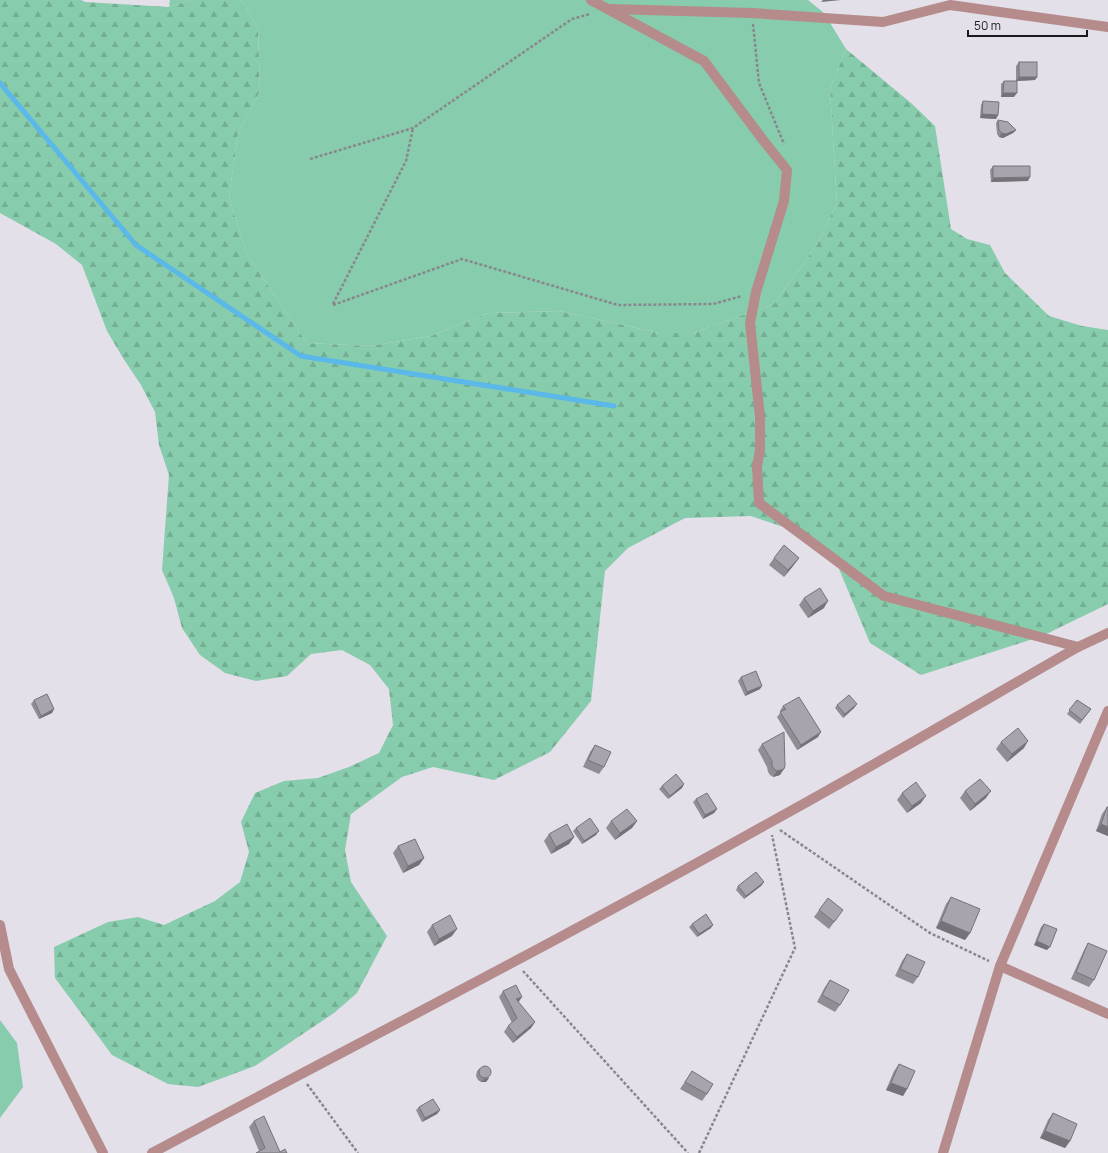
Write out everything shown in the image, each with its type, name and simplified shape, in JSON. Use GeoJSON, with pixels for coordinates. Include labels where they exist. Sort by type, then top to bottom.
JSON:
{"type":"FeatureCollection","features":[{"type":"Feature","properties":{"kind":"street"},"geometry":{"type":"LineString","coordinates":[[591,0],[704,61],[787,170],[784,201],[756,292],[750,323],[760,417],[760,449],[757,467],[759,503],[884,596],[1078,647]]}},
{"type":"Feature","properties":{"kind":"street"},"geometry":{"type":"LineString","coordinates":[[608,9],[752,13],[883,22],[950,5],[1108,27]]}},
{"type":"Feature","properties":{"kind":"street"},"geometry":{"type":"LineString","coordinates":[[152,1153],[514,962],[770,823],[1078,647],[1108,633]]}},
{"type":"Feature","properties":{"kind":"street"},"geometry":{"type":"LineString","coordinates":[[943,1153],[1000,966],[1108,711]]}},
{"type":"Feature","properties":{"kind":"street"},"geometry":{"type":"LineString","coordinates":[[0,925],[9,969],[103,1153]]}},
{"type":"Feature","properties":{"kind":"street"},"geometry":{"type":"LineString","coordinates":[[1000,966],[1108,1014]]}},
{"type":"Feature","properties":{"kind":"path"},"geometry":{"type":"LineString","coordinates":[[310,159],[413,128],[572,19],[608,9]]}},
{"type":"Feature","properties":{"kind":"path"},"geometry":{"type":"LineString","coordinates":[[752,13],[759,83],[783,140],[784,148]]}},
{"type":"Feature","properties":{"kind":"path"},"geometry":{"type":"LineString","coordinates":[[413,128],[406,161],[333,305],[462,259],[618,306],[713,304],[756,292]]}},
{"type":"Feature","properties":{"kind":"path"},"geometry":{"type":"LineString","coordinates":[[770,823],[930,933],[1000,966]]}},
{"type":"Feature","properties":{"kind":"path"},"geometry":{"type":"LineString","coordinates":[[699,1153],[795,948],[770,823]]}},
{"type":"Feature","properties":{"kind":"path"},"geometry":{"type":"LineString","coordinates":[[514,962],[688,1153]]}},
{"type":"Feature","properties":{"kind":"path"},"geometry":{"type":"LineString","coordinates":[[300,1074],[358,1153]]}},
{"type":"Feature","properties":{"kind":"green space"},"geometry":{"type":"Polygon","coordinates":[[[0,0],[81,0],[85,2],[169,7],[191,0],[241,0],[258,28],[260,91],[238,134],[229,197],[247,255],[307,343],[370,346],[431,336],[488,313],[560,311],[659,333],[693,333],[774,304],[816,246],[837,203],[830,89],[846,49],[911,103],[935,126],[951,229],[967,239],[990,245],[1005,273],[1049,316],[1082,326],[1108,330],[1108,604],[1042,636],[921,675],[870,643],[834,557],[810,536],[751,516],[685,518],[628,548],[605,571],[591,701],[550,752],[494,780],[433,767],[402,777],[351,814],[345,850],[351,882],[387,936],[357,993],[334,1013],[255,1066],[198,1087],[168,1084],[112,1055],[55,978],[54,947],[108,922],[138,917],[164,925],[215,901],[240,882],[249,852],[241,822],[255,793],[284,781],[318,778],[349,767],[379,753],[393,725],[389,689],[370,665],[342,650],[311,654],[287,676],[256,681],[225,673],[200,655],[182,628],[174,598],[162,570],[169,475],[159,445],[155,412],[141,385],[107,331],[82,265],[56,244],[0,213],[0,0]]]}},
{"type":"Feature","properties":{"kind":"green space"},"geometry":{"type":"Polygon","coordinates":[[[170,0],[191,0],[169,7],[170,0]]]}},
{"type":"Feature","properties":{"kind":"green space"},"geometry":{"type":"Polygon","coordinates":[[[241,0],[808,0],[824,13],[846,49],[830,89],[837,203],[816,246],[774,304],[693,333],[659,333],[560,311],[488,313],[431,336],[370,346],[307,343],[247,255],[229,197],[238,134],[260,91],[258,28],[241,0]]]}},
{"type":"Feature","properties":{"kind":"green space"},"geometry":{"type":"Polygon","coordinates":[[[0,1020],[17,1043],[23,1087],[0,1118],[0,1020]]]}},
{"type":"Feature","properties":{"kind":"building"},"geometry":{"type":"Polygon","coordinates":[[[1019,62],[1037,62],[1037,77],[1019,77],[1019,62]]]}},
{"type":"Feature","properties":{"kind":"building"},"geometry":{"type":"Polygon","coordinates":[[[1004,81],[1017,81],[1017,93],[1003,93],[1004,81]]]}},
{"type":"Feature","properties":{"kind":"building"},"geometry":{"type":"Polygon","coordinates":[[[983,101],[999,102],[998,115],[982,114],[983,101]]]}},
{"type":"Feature","properties":{"kind":"building"},"geometry":{"type":"Polygon","coordinates":[[[998,120],[1008,122],[1016,130],[1006,134],[1002,133],[999,130],[998,120]]]}},
{"type":"Feature","properties":{"kind":"building"},"geometry":{"type":"Polygon","coordinates":[[[993,166],[1030,166],[1030,177],[993,178],[993,166]]]}},
{"type":"Feature","properties":{"kind":"building"},"geometry":{"type":"Polygon","coordinates":[[[784,545],[799,558],[788,570],[774,558],[784,545]]]}},
{"type":"Feature","properties":{"kind":"building"},"geometry":{"type":"Polygon","coordinates":[[[820,588],[828,601],[813,611],[804,598],[820,588]]]}},
{"type":"Feature","properties":{"kind":"building"},"geometry":{"type":"Polygon","coordinates":[[[756,671],[762,686],[747,692],[741,677],[756,671]]]}},
{"type":"Feature","properties":{"kind":"building"},"geometry":{"type":"Polygon","coordinates":[[[47,694],[54,709],[41,716],[34,700],[47,694]]]}},
{"type":"Feature","properties":{"kind":"building"},"geometry":{"type":"Polygon","coordinates":[[[849,695],[857,704],[845,714],[837,705],[849,695]]]}},
{"type":"Feature","properties":{"kind":"building"},"geometry":{"type":"Polygon","coordinates":[[[799,697],[821,732],[801,745],[780,712],[786,709],[783,706],[799,697]]]}},
{"type":"Feature","properties":{"kind":"building"},"geometry":{"type":"Polygon","coordinates":[[[1077,700],[1091,709],[1082,720],[1069,710],[1077,700]]]}},
{"type":"Feature","properties":{"kind":"building"},"geometry":{"type":"Polygon","coordinates":[[[1018,728],[1028,741],[1012,754],[1001,742],[1018,728]]]}},
{"type":"Feature","properties":{"kind":"building"},"geometry":{"type":"Polygon","coordinates":[[[784,732],[785,766],[784,769],[777,771],[772,766],[772,761],[762,744],[784,732]]]}},
{"type":"Feature","properties":{"kind":"building"},"geometry":{"type":"Polygon","coordinates":[[[595,745],[611,752],[604,767],[588,760],[595,745]]]}},
{"type":"Feature","properties":{"kind":"building"},"geometry":{"type":"Polygon","coordinates":[[[676,774],[684,784],[670,796],[662,786],[676,774]]]}},
{"type":"Feature","properties":{"kind":"building"},"geometry":{"type":"Polygon","coordinates":[[[980,779],[991,791],[975,804],[965,791],[980,779]]]}},
{"type":"Feature","properties":{"kind":"building"},"geometry":{"type":"Polygon","coordinates":[[[916,782],[926,796],[912,806],[902,793],[916,782]]]}},
{"type":"Feature","properties":{"kind":"building"},"geometry":{"type":"Polygon","coordinates":[[[707,793],[717,809],[705,815],[696,799],[707,793]]]}},
{"type":"Feature","properties":{"kind":"building"},"geometry":{"type":"Polygon","coordinates":[[[1108,807],[1108,827],[1101,824],[1108,807]]]}},
{"type":"Feature","properties":{"kind":"building"},"geometry":{"type":"Polygon","coordinates":[[[627,809],[637,821],[620,833],[611,821],[627,809]]]}},
{"type":"Feature","properties":{"kind":"building"},"geometry":{"type":"Polygon","coordinates":[[[590,818],[599,831],[584,841],[576,828],[590,818]]]}},
{"type":"Feature","properties":{"kind":"building"},"geometry":{"type":"Polygon","coordinates":[[[567,824],[574,837],[556,847],[549,834],[567,824]]]}},
{"type":"Feature","properties":{"kind":"building"},"geometry":{"type":"Polygon","coordinates":[[[415,839],[424,858],[408,866],[398,846],[415,839]]]}},
{"type":"Feature","properties":{"kind":"building"},"geometry":{"type":"Polygon","coordinates":[[[756,872],[764,882],[746,896],[738,886],[756,872]]]}},
{"type":"Feature","properties":{"kind":"building"},"geometry":{"type":"Polygon","coordinates":[[[951,897],[980,909],[970,933],[941,921],[951,897]]]}},
{"type":"Feature","properties":{"kind":"building"},"geometry":{"type":"Polygon","coordinates":[[[828,898],[843,910],[834,922],[819,910],[828,898]]]}},
{"type":"Feature","properties":{"kind":"building"},"geometry":{"type":"Polygon","coordinates":[[[706,914],[713,925],[699,934],[692,924],[706,914]]]}},
{"type":"Feature","properties":{"kind":"building"},"geometry":{"type":"Polygon","coordinates":[[[450,915],[457,929],[439,939],[432,925],[450,915]]]}},
{"type":"Feature","properties":{"kind":"building"},"geometry":{"type":"Polygon","coordinates":[[[1044,924],[1057,929],[1050,947],[1037,941],[1044,924]]]}},
{"type":"Feature","properties":{"kind":"building"},"geometry":{"type":"Polygon","coordinates":[[[1088,943],[1107,951],[1094,980],[1076,972],[1088,943]]]}},
{"type":"Feature","properties":{"kind":"building"},"geometry":{"type":"Polygon","coordinates":[[[907,954],[925,962],[918,977],[900,969],[907,954]]]}},
{"type":"Feature","properties":{"kind":"building"},"geometry":{"type":"Polygon","coordinates":[[[830,980],[849,990],[840,1005],[822,995],[830,980]]]}},
{"type":"Feature","properties":{"kind":"building"},"geometry":{"type":"Polygon","coordinates":[[[516,985],[522,997],[516,999],[535,1022],[517,1037],[508,1026],[517,1018],[503,991],[516,985]]]}},
{"type":"Feature","properties":{"kind":"building"},"geometry":{"type":"Polygon","coordinates":[[[899,1064],[915,1071],[907,1089],[891,1083],[899,1064]]]}},
{"type":"Feature","properties":{"kind":"building"},"geometry":{"type":"Polygon","coordinates":[[[487,1066],[490,1067],[490,1077],[483,1078],[480,1077],[479,1070],[480,1067],[487,1066]]]}},
{"type":"Feature","properties":{"kind":"building"},"geometry":{"type":"Polygon","coordinates":[[[692,1071],[713,1084],[707,1094],[685,1082],[692,1071]]]}},
{"type":"Feature","properties":{"kind":"building"},"geometry":{"type":"Polygon","coordinates":[[[433,1099],[440,1110],[425,1118],[419,1107],[433,1099]]]}},
{"type":"Feature","properties":{"kind":"building"},"geometry":{"type":"Polygon","coordinates":[[[1053,1113],[1077,1124],[1070,1141],[1045,1131],[1053,1113]]]}},
{"type":"Feature","properties":{"kind":"building"},"geometry":{"type":"Polygon","coordinates":[[[264,1116],[280,1152],[285,1149],[287,1153],[256,1153],[265,1148],[254,1121],[264,1116]]]}},
{"type":"Feature","properties":{"kind":"waterway"},"geometry":{"type":"LineString","coordinates":[[0,83],[136,245],[301,356],[614,406]]}}]}
